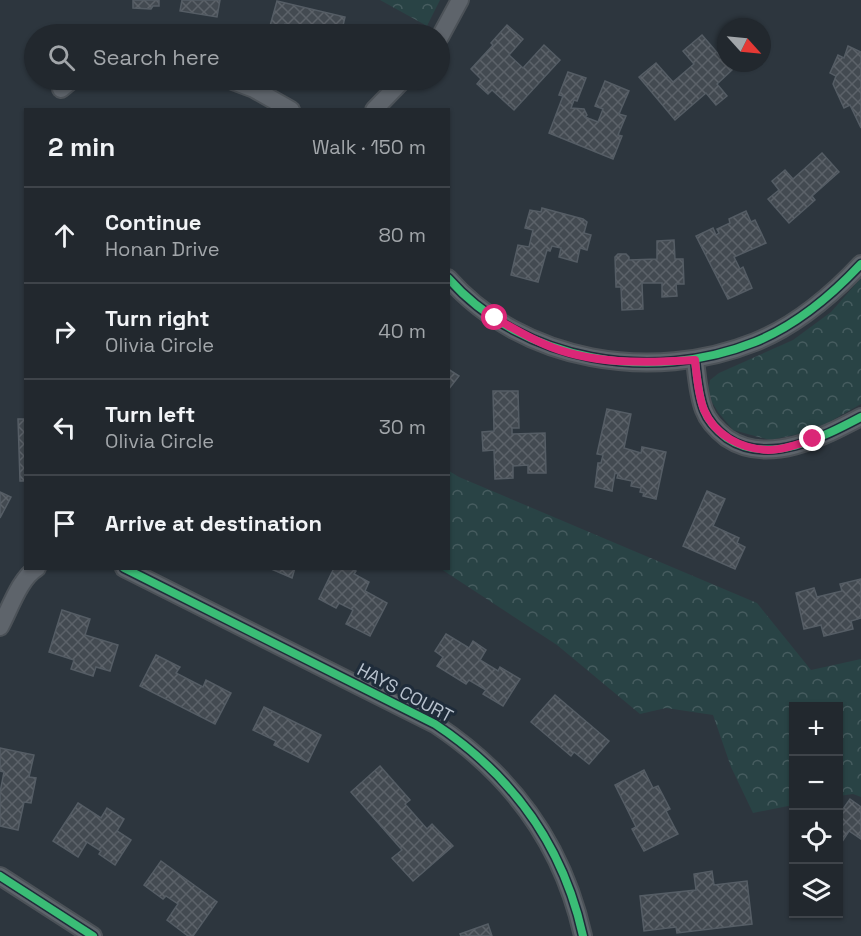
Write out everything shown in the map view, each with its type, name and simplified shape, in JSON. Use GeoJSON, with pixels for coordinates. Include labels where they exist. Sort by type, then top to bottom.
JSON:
{"type":"FeatureCollection","features":[{"type":"Feature","properties":{"kind":"street"},"geometry":{"type":"LineString","coordinates":[[447,24],[460,0]]}},
{"type":"Feature","properties":{"kind":"street"},"geometry":{"type":"LineString","coordinates":[[256,90],[287,108]]}},
{"type":"Feature","properties":{"kind":"street"},"geometry":{"type":"LineString","coordinates":[[376,108],[393,90]]}},
{"type":"Feature","properties":{"kind":"street"},"geometry":{"type":"LineString","coordinates":[[450,280],[495,318],[545,345],[563,351],[628,363],[695,360],[757,341],[818,306],[861,264]]}},
{"type":"Feature","properties":{"kind":"street"},"geometry":{"type":"LineString","coordinates":[[695,360],[705,412],[718,431],[733,442],[769,450],[784,448],[830,433],[861,417]]}},
{"type":"Feature","properties":{"kind":"street"},"geometry":{"type":"LineString","coordinates":[[0,627],[23,584],[34,570]]}},
{"type":"Feature","properties":{"kind":"street","name":"HAYS COURT"},"geometry":{"type":"LineString","coordinates":[[128,570],[435,724],[475,753],[518,797],[541,831],[571,892],[583,936]]}},
{"type":"Feature","properties":{"kind":"street"},"geometry":{"type":"LineString","coordinates":[[0,876],[93,936]]}},
{"type":"Feature","properties":{"kind":"green space"},"geometry":{"type":"Polygon","coordinates":[[[380,0],[440,0],[428,24],[423,24],[380,0]]]}},
{"type":"Feature","properties":{"kind":"green space"},"geometry":{"type":"Polygon","coordinates":[[[861,278],[861,404],[813,431],[770,440],[733,430],[707,394],[710,380],[719,373],[793,340],[831,312],[861,278]]]}},
{"type":"Feature","properties":{"kind":"green space"},"geometry":{"type":"Polygon","coordinates":[[[450,472],[757,603],[811,670],[861,659],[861,797],[853,794],[843,795],[843,702],[789,702],[789,806],[753,813],[731,767],[713,715],[666,708],[640,714],[557,645],[443,570],[450,570],[450,472]]]}},
{"type":"Feature","properties":{"kind":"building"},"geometry":{"type":"Polygon","coordinates":[[[133,0],[159,0],[159,6],[153,6],[151,9],[133,8],[133,0]]]}},
{"type":"Feature","properties":{"kind":"building"},"geometry":{"type":"Polygon","coordinates":[[[182,0],[220,0],[217,17],[180,11],[182,0]]]}},
{"type":"Feature","properties":{"kind":"building"},"geometry":{"type":"Polygon","coordinates":[[[277,1],[345,17],[343,24],[271,24],[277,1]]]}},
{"type":"Feature","properties":{"kind":"building"},"geometry":{"type":"Polygon","coordinates":[[[507,25],[523,39],[509,55],[523,68],[544,45],[560,60],[514,110],[492,90],[488,94],[477,84],[481,79],[471,69],[493,45],[491,43],[507,25]]]}},
{"type":"Feature","properties":{"kind":"building"},"geometry":{"type":"Polygon","coordinates":[[[702,35],[717,52],[717,72],[730,72],[717,84],[727,96],[716,105],[706,93],[675,120],[639,77],[656,63],[673,82],[694,64],[683,51],[702,35]]]}},
{"type":"Feature","properties":{"kind":"building"},"geometry":{"type":"Polygon","coordinates":[[[848,46],[861,52],[861,128],[850,105],[844,108],[833,84],[836,76],[830,73],[838,55],[844,58],[848,46]]]}},
{"type":"Feature","properties":{"kind":"building"},"geometry":{"type":"Polygon","coordinates":[[[568,72],[586,78],[577,101],[574,100],[571,108],[584,109],[587,115],[585,117],[598,122],[603,109],[595,106],[605,81],[629,91],[619,114],[626,116],[618,135],[622,136],[613,159],[549,133],[563,96],[559,95],[568,72]]]}},
{"type":"Feature","properties":{"kind":"building"},"geometry":{"type":"Polygon","coordinates":[[[822,153],[839,172],[812,196],[815,200],[789,223],[768,199],[779,190],[772,181],[785,170],[793,179],[822,153]]]}},
{"type":"Feature","properties":{"kind":"building"},"geometry":{"type":"Polygon","coordinates":[[[542,208],[583,219],[587,222],[584,233],[591,235],[587,250],[580,248],[577,262],[559,257],[561,248],[552,246],[550,251],[547,250],[538,282],[511,275],[518,245],[529,247],[533,230],[525,228],[530,210],[541,212],[542,208]]]}},
{"type":"Feature","properties":{"kind":"building"},"geometry":{"type":"Polygon","coordinates":[[[746,211],[751,222],[755,220],[766,243],[734,257],[740,269],[743,267],[752,288],[728,299],[696,236],[713,228],[716,235],[719,233],[717,229],[730,223],[729,219],[746,211]]]}},
{"type":"Feature","properties":{"kind":"building"},"geometry":{"type":"Polygon","coordinates":[[[674,240],[675,259],[683,259],[684,284],[676,284],[677,296],[662,297],[662,283],[642,283],[643,309],[622,310],[621,287],[616,287],[615,257],[618,254],[626,254],[629,260],[657,259],[657,241],[674,240]]]}},
{"type":"Feature","properties":{"kind":"building"},"geometry":{"type":"Polygon","coordinates":[[[450,370],[459,376],[450,387],[450,370]]]}},
{"type":"Feature","properties":{"kind":"building"},"geometry":{"type":"Polygon","coordinates":[[[493,391],[518,391],[519,428],[512,428],[512,434],[545,433],[546,473],[528,473],[528,465],[513,466],[513,478],[495,479],[494,450],[483,451],[482,432],[494,431],[493,391]]]}},
{"type":"Feature","properties":{"kind":"building"},"geometry":{"type":"Polygon","coordinates":[[[607,409],[631,414],[624,448],[641,453],[642,447],[666,452],[656,499],[643,496],[644,493],[640,492],[641,488],[631,486],[632,481],[617,478],[618,474],[615,473],[612,491],[595,487],[598,463],[601,463],[603,455],[597,454],[607,409]]]}},
{"type":"Feature","properties":{"kind":"building"},"geometry":{"type":"Polygon","coordinates":[[[18,419],[24,419],[24,481],[20,481],[18,419]]]}},
{"type":"Feature","properties":{"kind":"building"},"geometry":{"type":"Polygon","coordinates":[[[707,491],[725,499],[713,526],[739,538],[737,543],[745,547],[735,569],[683,546],[707,491]]]}},
{"type":"Feature","properties":{"kind":"building"},"geometry":{"type":"Polygon","coordinates":[[[0,492],[11,497],[0,518],[0,492]]]}},
{"type":"Feature","properties":{"kind":"building"},"geometry":{"type":"Polygon","coordinates":[[[274,570],[294,570],[292,578],[274,570]]]}},
{"type":"Feature","properties":{"kind":"building"},"geometry":{"type":"Polygon","coordinates":[[[333,570],[354,570],[354,574],[369,582],[365,591],[387,603],[370,636],[346,624],[353,610],[339,603],[336,608],[319,599],[333,570]]]}},
{"type":"Feature","properties":{"kind":"building"},"geometry":{"type":"Polygon","coordinates":[[[861,579],[861,618],[851,621],[853,629],[824,636],[821,625],[804,629],[796,593],[814,588],[817,597],[842,591],[840,584],[861,579]]]}},
{"type":"Feature","properties":{"kind":"building"},"geometry":{"type":"Polygon","coordinates":[[[62,610],[90,619],[85,635],[118,645],[110,671],[96,667],[93,676],[71,669],[74,660],[49,652],[62,610]]]}},
{"type":"Feature","properties":{"kind":"building"},"geometry":{"type":"Polygon","coordinates":[[[446,634],[469,648],[473,641],[486,650],[480,660],[498,671],[500,667],[520,679],[503,706],[483,694],[486,690],[469,680],[466,684],[437,666],[443,657],[435,651],[446,634]]]}},
{"type":"Feature","properties":{"kind":"building"},"geometry":{"type":"Polygon","coordinates":[[[156,655],[180,667],[176,673],[203,687],[206,680],[231,693],[215,724],[140,686],[156,655]]]}},
{"type":"Feature","properties":{"kind":"building"},"geometry":{"type":"Polygon","coordinates":[[[555,695],[609,741],[589,764],[574,752],[571,756],[531,722],[555,695]]]}},
{"type":"Feature","properties":{"kind":"building"},"geometry":{"type":"Polygon","coordinates":[[[264,707],[321,735],[308,762],[274,745],[276,741],[253,730],[264,707]]]}},
{"type":"Feature","properties":{"kind":"building"},"geometry":{"type":"Polygon","coordinates":[[[0,748],[34,755],[29,777],[36,778],[31,803],[24,802],[18,830],[0,826],[0,792],[4,772],[0,771],[0,748]]]}},
{"type":"Feature","properties":{"kind":"building"},"geometry":{"type":"Polygon","coordinates":[[[380,766],[410,800],[405,804],[427,829],[432,824],[453,846],[413,881],[392,858],[402,850],[351,792],[380,766]]]}},
{"type":"Feature","properties":{"kind":"building"},"geometry":{"type":"Polygon","coordinates":[[[644,770],[653,788],[658,786],[670,809],[666,811],[678,834],[644,851],[632,829],[636,827],[615,785],[644,770]]]}},
{"type":"Feature","properties":{"kind":"building"},"geometry":{"type":"Polygon","coordinates":[[[850,799],[861,807],[861,839],[849,831],[843,840],[843,809],[850,799]]]}},
{"type":"Feature","properties":{"kind":"building"},"geometry":{"type":"Polygon","coordinates":[[[78,803],[101,818],[107,808],[124,819],[117,831],[131,840],[115,865],[99,854],[101,851],[87,842],[78,857],[53,841],[78,803]]]}},
{"type":"Feature","properties":{"kind":"building"},"geometry":{"type":"Polygon","coordinates":[[[161,861],[217,902],[193,936],[188,936],[167,920],[178,904],[166,896],[163,899],[144,885],[161,861]]]}},
{"type":"Feature","properties":{"kind":"building"},"geometry":{"type":"Polygon","coordinates":[[[712,871],[714,885],[747,881],[752,924],[677,933],[676,927],[644,931],[640,896],[696,890],[694,874],[712,871]]]}},
{"type":"Feature","properties":{"kind":"building"},"geometry":{"type":"Polygon","coordinates":[[[488,924],[492,936],[461,936],[460,934],[488,924]]]}},
{"type":"Feature","properties":{"kind":"cycle path"},"geometry":{"type":"LineString","coordinates":[[450,280],[479,307],[513,330],[551,346],[591,357],[633,362],[675,361],[716,355],[770,335],[813,309],[861,264]]}},
{"type":"Feature","properties":{"kind":"cycle path"},"geometry":{"type":"LineString","coordinates":[[695,360],[699,392],[706,414],[727,438],[743,446],[760,449],[795,446],[830,433],[861,417]]}},
{"type":"Feature","properties":{"kind":"cycle path"},"geometry":{"type":"LineString","coordinates":[[128,570],[435,724],[463,744],[510,789],[548,842],[574,903],[583,936]]}},
{"type":"Feature","properties":{"kind":"cycle path"},"geometry":{"type":"LineString","coordinates":[[0,876],[93,936]]}},
{"type":"Feature","properties":{"kind":"route"},"geometry":{"type":"LineString","coordinates":[[495,318],[545,345],[572,354],[628,363],[695,360],[705,412],[718,431],[733,442],[769,450],[813,439]]}}]}
